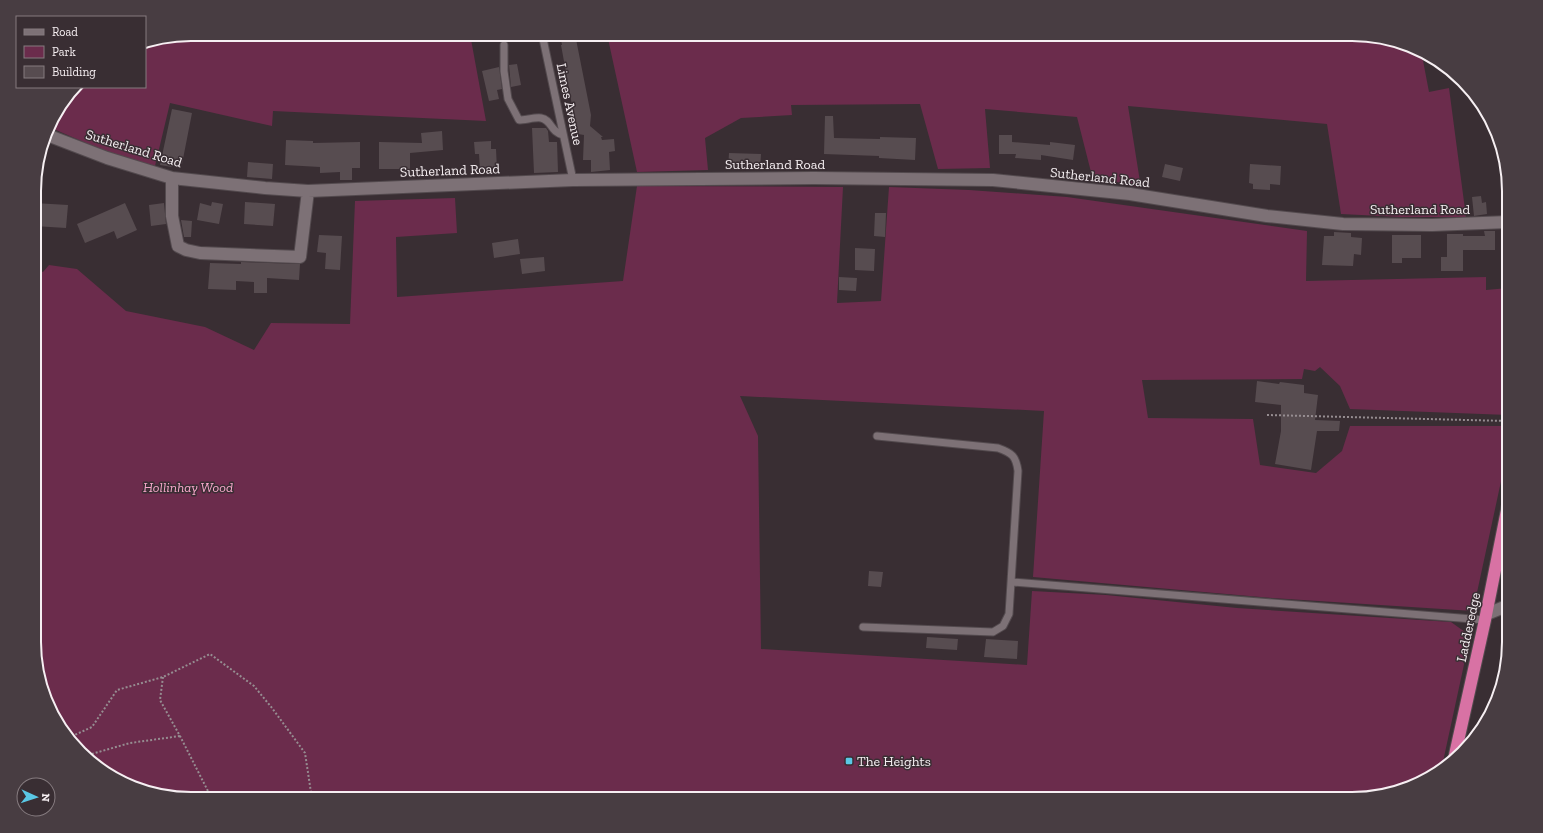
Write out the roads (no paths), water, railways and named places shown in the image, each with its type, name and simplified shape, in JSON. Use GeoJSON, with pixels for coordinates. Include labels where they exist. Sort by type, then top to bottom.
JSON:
{"type":"FeatureCollection","features":[{"type":"Feature","properties":{"kind":"highway","name":"Ladderedge"},"geometry":{"type":"LineString","coordinates":[[1456,750],[1486,617],[1502,536]]}},
{"type":"Feature","properties":{"kind":"street","name":"Sutherland Road"},"geometry":{"type":"LineString","coordinates":[[51,137],[107,158],[172,178],[308,191],[573,180],[814,178],[993,180],[1130,194],[1268,216],[1343,224],[1432,226],[1502,222]]}},
{"type":"Feature","properties":{"kind":"street"},"geometry":{"type":"LineString","coordinates":[[172,178],[172,216],[178,246],[200,254],[300,257],[308,191]]}},
{"type":"Feature","properties":{"kind":"street"},"geometry":{"type":"LineString","coordinates":[[1486,617],[1502,609]]}},
{"type":"Feature","properties":{"kind":"lane","name":"Limes Avenue"},"geometry":{"type":"LineString","coordinates":[[543,41],[573,180]]}},
{"type":"Feature","properties":{"kind":"lane"},"geometry":{"type":"LineString","coordinates":[[504,45],[504,71],[508,99],[519,120],[540,118],[547,120],[555,132],[563,135]]}},
{"type":"Feature","properties":{"kind":"lane"},"geometry":{"type":"LineString","coordinates":[[864,627],[993,632],[1003,626],[1009,614],[1012,582],[1018,471],[1016,460],[1010,452],[998,448],[876,436]]}},
{"type":"Feature","properties":{"kind":"lane"},"geometry":{"type":"LineString","coordinates":[[1012,582],[1486,617]]}},
{"type":"Feature","properties":{"kind":"place","name":"The Heights"},"geometry":{"type":"Point","coordinates":[849,761]}},
{"type":"Feature","properties":{"kind":"park label","name":"Hollinhay Wood"},"geometry":{"type":"Point","coordinates":[188,487]}}]}
